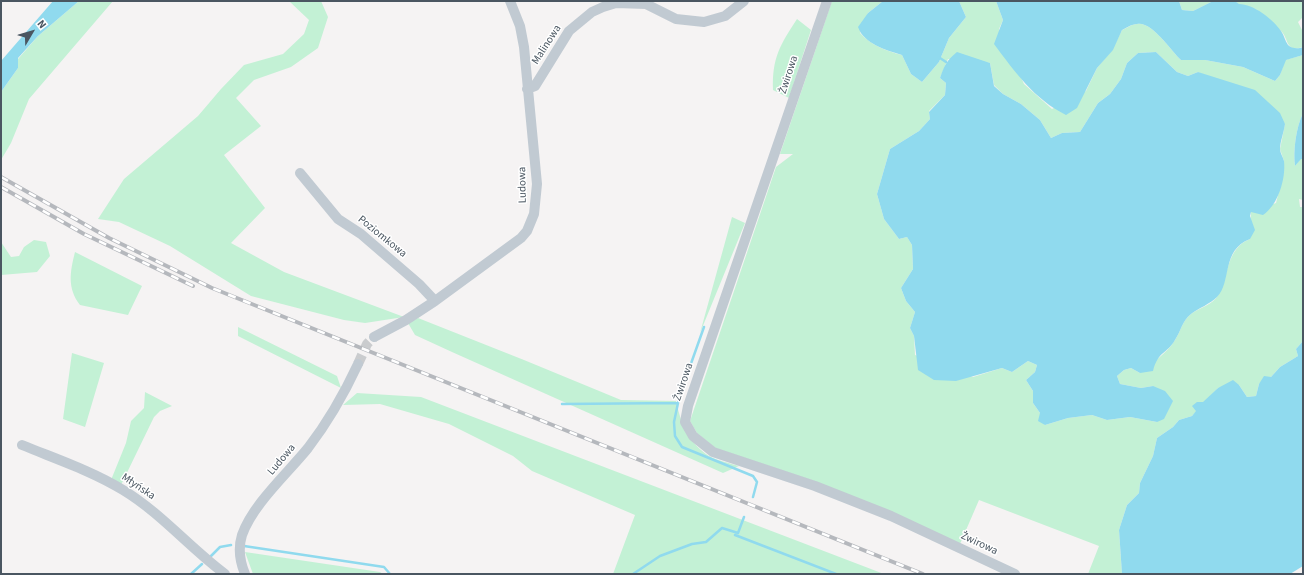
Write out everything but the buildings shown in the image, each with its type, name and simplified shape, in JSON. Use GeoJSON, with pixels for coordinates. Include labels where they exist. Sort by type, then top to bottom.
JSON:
{"type":"FeatureCollection","features":[{"type":"Feature","properties":{"kind":"street","name":"Ludowa"},"geometry":{"type":"LineString","coordinates":[[374,337],[406,320],[435,301],[521,238],[531,224],[536,205],[537,189],[522,36],[510,1]]}},
{"type":"Feature","properties":{"kind":"street","name":"Malinowa"},"geometry":{"type":"LineString","coordinates":[[527,88],[535,86],[569,31],[592,12],[616,3],[646,4],[676,19],[704,22],[725,16],[744,1]]}},
{"type":"Feature","properties":{"kind":"street","name":"Żwirowa"},"geometry":{"type":"LineString","coordinates":[[827,1],[688,406],[685,422],[694,436],[713,452],[815,486],[892,516],[1015,574]]}},
{"type":"Feature","properties":{"kind":"street","name":"Poziomkowa"},"geometry":{"type":"LineString","coordinates":[[300,173],[338,219],[361,234],[419,284],[435,301]]}},
{"type":"Feature","properties":{"kind":"street","name":"Ludowa"},"geometry":{"type":"LineString","coordinates":[[245,574],[240,558],[242,534],[255,512],[318,434],[342,397],[358,364]]}},
{"type":"Feature","properties":{"kind":"street","name":"Młyńska"},"geometry":{"type":"LineString","coordinates":[[22,445],[93,475],[124,490],[151,510],[225,574]]}},
{"type":"Feature","properties":{"kind":"green space"},"geometry":{"type":"Polygon","coordinates":[[[79,1],[113,1],[29,99],[11,143],[1,160],[1,92],[18,68],[18,59],[38,36],[79,1]]]}},
{"type":"Feature","properties":{"kind":"green space"},"geometry":{"type":"Polygon","coordinates":[[[289,1],[321,1],[328,17],[318,48],[291,67],[254,80],[236,98],[261,126],[224,155],[265,208],[231,243],[284,272],[404,317],[365,323],[344,320],[251,296],[170,246],[119,222],[98,219],[124,179],[198,116],[244,65],[283,54],[304,34],[309,20],[289,1]]]}},
{"type":"Feature","properties":{"kind":"green space"},"geometry":{"type":"Polygon","coordinates":[[[832,1],[883,1],[868,13],[860,33],[879,47],[902,55],[911,74],[922,82],[939,62],[949,38],[966,17],[959,1],[996,1],[1003,20],[999,29],[1024,84],[1052,109],[1086,91],[1097,68],[1112,50],[1122,30],[1135,24],[1143,24],[1155,31],[1181,60],[1205,60],[1243,67],[1275,81],[1280,75],[1285,60],[1303,55],[1303,113],[1297,132],[1294,153],[1295,166],[1301,158],[1303,159],[1303,200],[1299,199],[1300,207],[1303,207],[1303,341],[1296,349],[1298,356],[1280,367],[1271,377],[1259,384],[1256,396],[1247,397],[1239,385],[1218,388],[1192,416],[1179,420],[1173,427],[1157,438],[1153,456],[1140,483],[1139,493],[1127,505],[1119,530],[1122,574],[1088,574],[1099,546],[979,500],[960,544],[715,448],[697,433],[690,421],[776,167],[793,154],[780,154],[832,1]],[[1156,52],[1138,53],[1127,63],[1121,79],[1110,94],[1098,103],[1080,132],[1062,133],[1051,138],[1040,120],[1021,104],[1003,94],[994,85],[990,63],[948,59],[940,78],[946,83],[945,95],[929,111],[930,119],[919,131],[890,149],[877,194],[884,219],[899,239],[907,237],[912,245],[913,269],[901,288],[906,301],[915,312],[910,328],[914,336],[915,355],[973,377],[1002,368],[1012,372],[1028,361],[1037,365],[1035,372],[1026,380],[1033,391],[1033,403],[1040,413],[1045,425],[1068,418],[1092,415],[1107,420],[1130,417],[1157,422],[1153,386],[1141,388],[1120,384],[1117,376],[1124,370],[1131,368],[1140,373],[1168,349],[1191,314],[1216,298],[1222,288],[1229,263],[1236,249],[1242,243],[1250,239],[1251,212],[1276,203],[1282,179],[1284,161],[1280,149],[1285,124],[1198,72],[1188,76],[1177,72],[1156,52]]]}},
{"type":"Feature","properties":{"kind":"green space"},"geometry":{"type":"Polygon","coordinates":[[[1179,1],[1213,1],[1193,11],[1182,10],[1179,1]]]}},
{"type":"Feature","properties":{"kind":"green space"},"geometry":{"type":"Polygon","coordinates":[[[1235,1],[1303,1],[1303,17],[1298,22],[1303,32],[1303,47],[1293,48],[1290,46],[1281,31],[1246,10],[1235,1]]]}},
{"type":"Feature","properties":{"kind":"green space"},"geometry":{"type":"Polygon","coordinates":[[[797,19],[811,30],[789,98],[773,90],[774,69],[778,52],[797,19]]]}},
{"type":"Feature","properties":{"kind":"green space"},"geometry":{"type":"Polygon","coordinates":[[[732,217],[745,223],[700,333],[732,217]]]}},
{"type":"Feature","properties":{"kind":"green space"},"geometry":{"type":"Polygon","coordinates":[[[34,240],[46,242],[50,256],[37,272],[1,275],[1,242],[11,257],[19,256],[24,247],[34,240]]]}},
{"type":"Feature","properties":{"kind":"green space"},"geometry":{"type":"Polygon","coordinates":[[[75,252],[142,286],[128,315],[80,305],[71,286],[71,273],[75,252]]]}},
{"type":"Feature","properties":{"kind":"green space"},"geometry":{"type":"Polygon","coordinates":[[[418,318],[621,400],[676,401],[683,425],[696,445],[713,458],[739,466],[723,473],[415,335],[408,323],[418,318]]]}},
{"type":"Feature","properties":{"kind":"green space"},"geometry":{"type":"Polygon","coordinates":[[[238,327],[337,376],[341,388],[238,336],[238,327]]]}},
{"type":"Feature","properties":{"kind":"green space"},"geometry":{"type":"Polygon","coordinates":[[[72,353],[104,363],[85,427],[63,419],[72,353]]]}},
{"type":"Feature","properties":{"kind":"green space"},"geometry":{"type":"Polygon","coordinates":[[[145,392],[172,406],[160,411],[154,417],[121,485],[111,480],[126,443],[131,421],[144,408],[145,392]]]}},
{"type":"Feature","properties":{"kind":"green space"},"geometry":{"type":"Polygon","coordinates":[[[357,393],[421,397],[884,574],[613,574],[635,515],[532,471],[513,456],[449,424],[380,404],[343,405],[357,393]]]}},
{"type":"Feature","properties":{"kind":"green space"},"geometry":{"type":"Polygon","coordinates":[[[245,552],[380,572],[383,574],[253,574],[245,552]]]}},
{"type":"Feature","properties":{"kind":"water"},"geometry":{"type":"Polygon","coordinates":[[[53,1],[79,1],[38,36],[18,58],[18,68],[1,92],[1,61],[53,1]]]}},
{"type":"Feature","properties":{"kind":"water"},"geometry":{"type":"Polygon","coordinates":[[[883,1],[959,1],[966,17],[949,38],[939,62],[922,82],[911,74],[902,55],[876,46],[865,38],[858,27],[868,13],[883,1]]]}},
{"type":"Feature","properties":{"kind":"water"},"geometry":{"type":"Polygon","coordinates":[[[996,1],[1179,1],[1182,10],[1193,11],[1213,1],[1235,1],[1239,4],[1256,9],[1268,17],[1281,31],[1288,45],[1296,48],[1303,47],[1303,55],[1286,60],[1280,75],[1275,81],[1243,67],[1205,60],[1181,60],[1155,31],[1143,24],[1133,25],[1122,30],[1113,50],[1097,68],[1077,108],[1066,115],[1055,109],[1035,93],[1018,75],[994,44],[1003,20],[996,1]]]}},
{"type":"Feature","properties":{"kind":"water"},"geometry":{"type":"Polygon","coordinates":[[[957,52],[990,63],[994,86],[1003,94],[1021,104],[1040,120],[1051,138],[1062,133],[1080,132],[1098,103],[1110,94],[1121,79],[1127,63],[1138,53],[1156,52],[1177,72],[1188,76],[1198,72],[1255,90],[1280,113],[1285,124],[1280,146],[1280,152],[1284,161],[1284,176],[1280,191],[1273,205],[1263,215],[1251,212],[1250,216],[1255,230],[1250,239],[1241,244],[1231,258],[1222,291],[1208,304],[1188,317],[1172,345],[1157,360],[1153,371],[1140,373],[1131,368],[1124,370],[1117,376],[1120,384],[1141,388],[1153,386],[1165,391],[1173,401],[1164,419],[1157,422],[1130,417],[1107,420],[1092,415],[1068,418],[1045,425],[1038,421],[1040,413],[1033,403],[1033,391],[1026,380],[1035,372],[1037,365],[1028,361],[1012,372],[1002,368],[956,381],[934,380],[918,370],[914,336],[910,328],[915,312],[906,301],[901,288],[913,269],[912,245],[907,237],[899,239],[884,219],[877,194],[890,149],[919,131],[930,119],[929,112],[945,95],[946,83],[940,78],[943,70],[948,61],[957,52]]]}},
{"type":"Feature","properties":{"kind":"water"},"geometry":{"type":"Polygon","coordinates":[[[1303,113],[1303,159],[1301,159],[1295,166],[1294,153],[1296,139],[1303,113]]]}},
{"type":"Feature","properties":{"kind":"water"},"geometry":{"type":"Polygon","coordinates":[[[1303,341],[1303,566],[1290,574],[1122,574],[1119,530],[1127,505],[1139,493],[1140,483],[1153,456],[1157,438],[1173,427],[1179,420],[1192,416],[1196,411],[1192,406],[1197,402],[1203,402],[1218,388],[1233,380],[1239,385],[1247,397],[1256,396],[1259,384],[1264,376],[1271,377],[1280,367],[1298,356],[1296,349],[1303,341]]]}},
{"type":"Feature","properties":{"kind":"waterway"},"geometry":{"type":"LineString","coordinates":[[940,58],[946,62]]}},
{"type":"Feature","properties":{"kind":"waterway"},"geometry":{"type":"LineString","coordinates":[[688,372],[704,327]]}},
{"type":"Feature","properties":{"kind":"waterway"},"geometry":{"type":"LineString","coordinates":[[678,403],[684,385]]}},
{"type":"Feature","properties":{"kind":"waterway"},"geometry":{"type":"LineString","coordinates":[[562,404],[678,403],[674,422],[675,436],[682,447],[753,476],[757,482],[753,497]]}},
{"type":"Feature","properties":{"kind":"waterway"},"geometry":{"type":"LineString","coordinates":[[633,574],[660,556],[692,544],[706,542],[722,528],[738,533],[744,517]]}},
{"type":"Feature","properties":{"kind":"waterway"},"geometry":{"type":"LineString","coordinates":[[735,535],[836,574]]}},
{"type":"Feature","properties":{"kind":"waterway"},"geometry":{"type":"LineString","coordinates":[[211,556],[220,547],[231,545]]}},
{"type":"Feature","properties":{"kind":"waterway"},"geometry":{"type":"LineString","coordinates":[[244,546],[384,567],[390,574]]}},
{"type":"Feature","properties":{"kind":"waterway"},"geometry":{"type":"LineString","coordinates":[[191,574],[202,564]]}},
{"type":"Feature","properties":{"kind":"tunnel"},"geometry":{"type":"LineString","coordinates":[[358,364],[367,344],[374,337]]}},
{"type":"Feature","properties":{"kind":"railway"},"geometry":{"type":"LineString","coordinates":[[1,177],[109,238],[212,288],[923,574]]}},
{"type":"Feature","properties":{"kind":"railway"},"geometry":{"type":"LineString","coordinates":[[1,187],[84,234],[193,286]]}}]}
